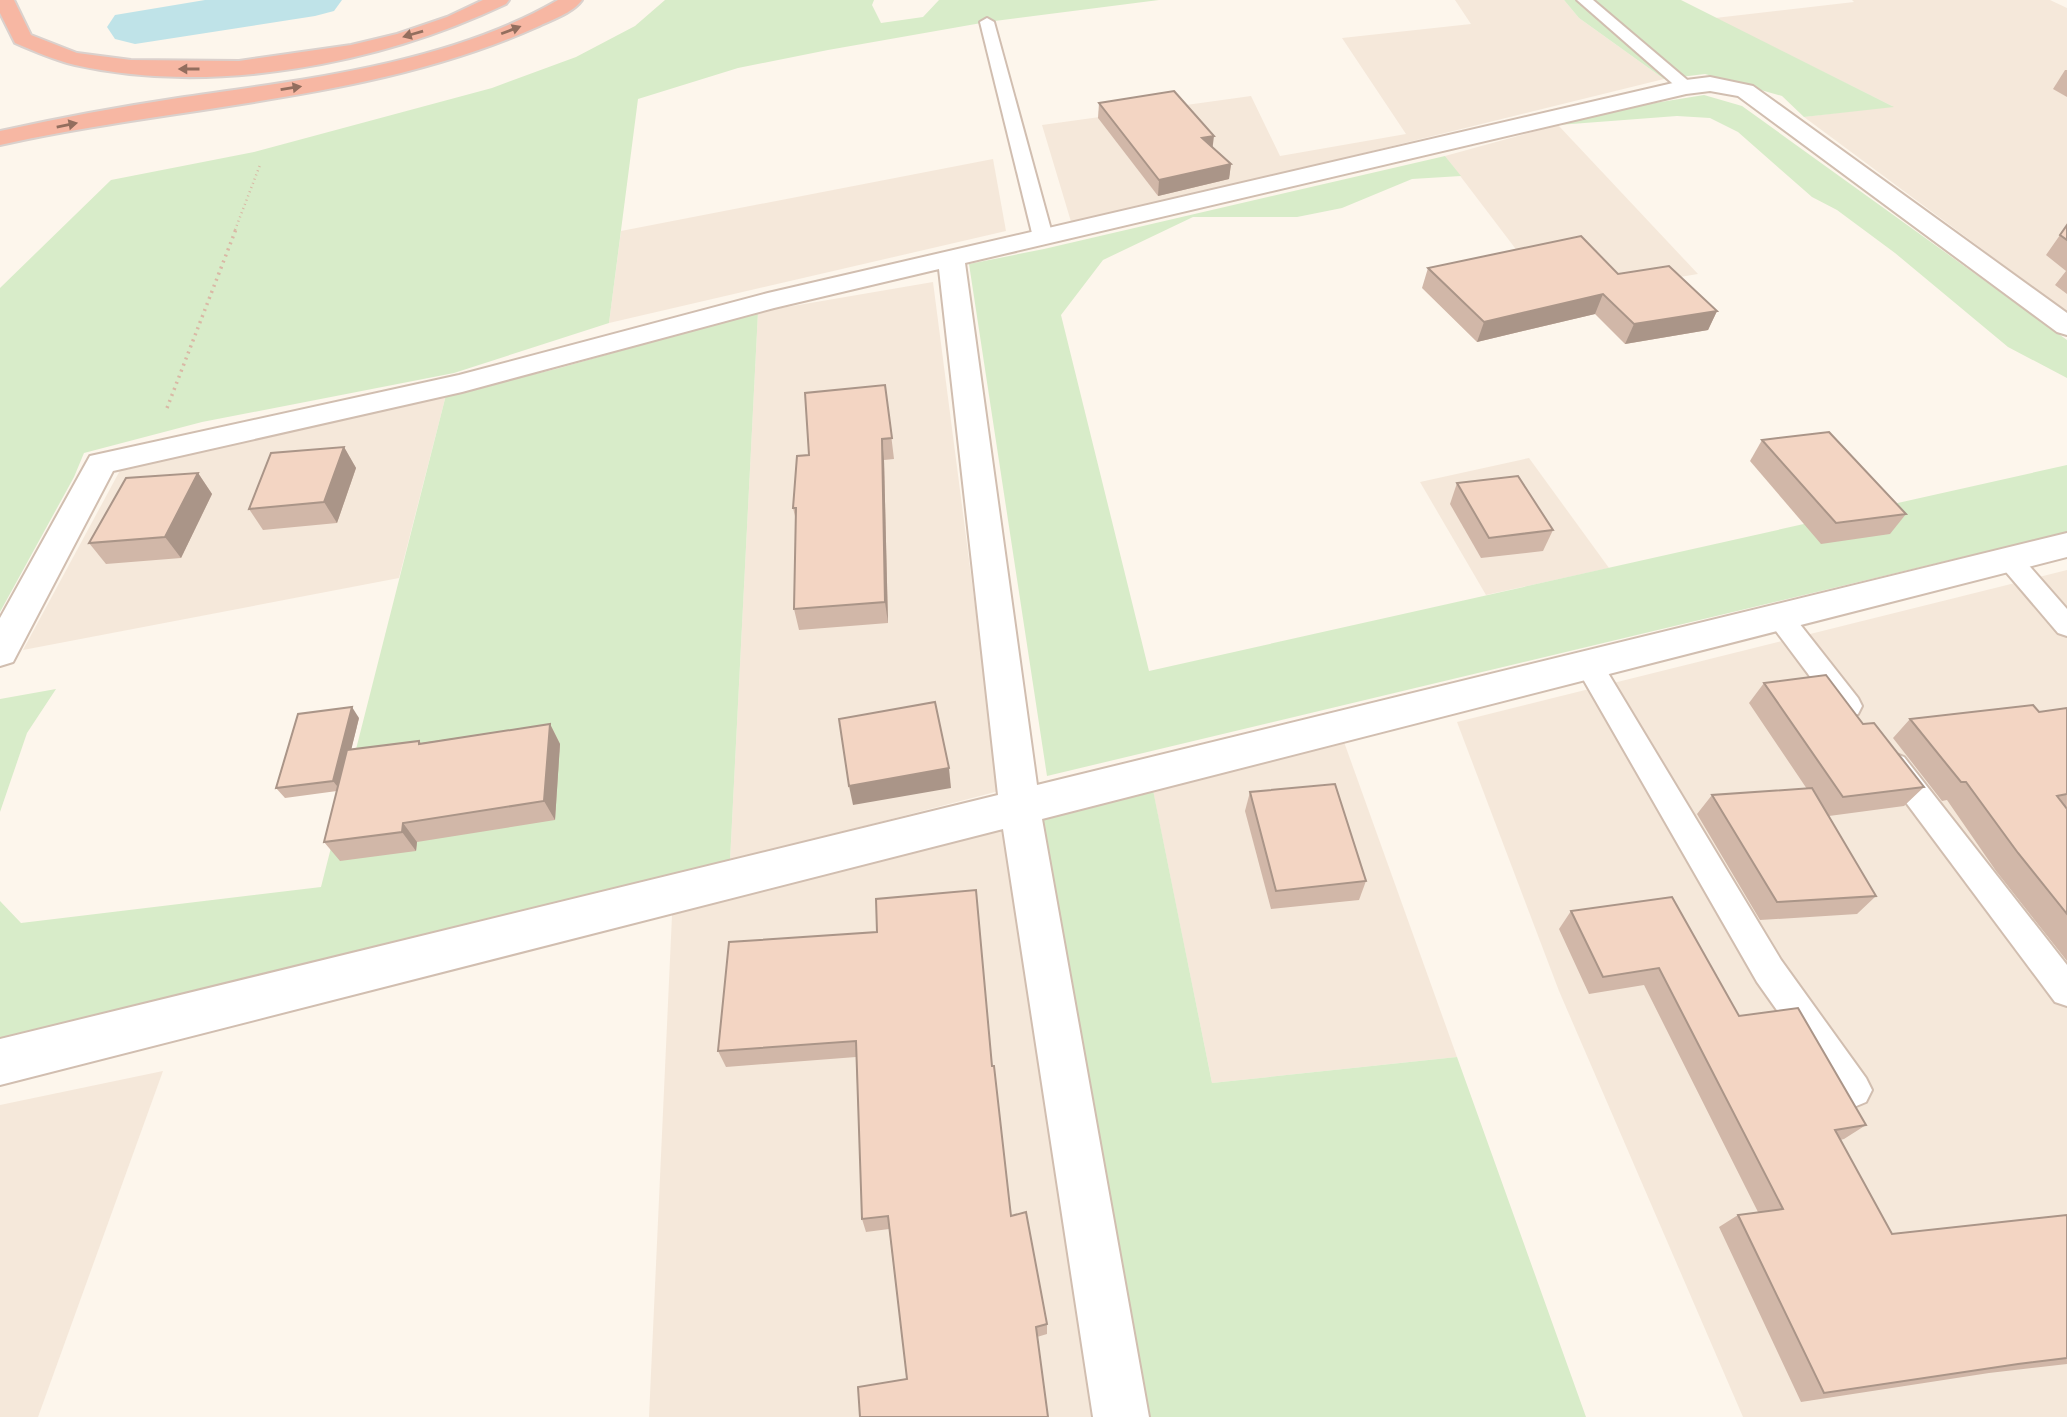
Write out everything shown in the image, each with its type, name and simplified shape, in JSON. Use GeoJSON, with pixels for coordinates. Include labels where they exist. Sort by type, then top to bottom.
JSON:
{"type":"FeatureCollection","features":[{"type":"Feature","properties":{"kind":"highway"},"geometry":{"type":"LineString","coordinates":[[4,0],[22,40],[80,60],[155,69],[226,69],[333,55],[418,33],[481,10],[499,0]]}},
{"type":"Feature","properties":{"kind":"highway"},"geometry":{"type":"LineString","coordinates":[[0,138],[354,78],[441,55],[517,29],[572,0]]}},
{"type":"Feature","properties":{"kind":"street"},"geometry":{"type":"LineString","coordinates":[[0,652],[101,463],[462,383],[768,301],[1686,87],[1710,84],[1745,91],[2067,326]]}},
{"type":"Feature","properties":{"kind":"street"},"geometry":{"type":"LineString","coordinates":[[951,258],[1020,808],[1121,1417]]}},
{"type":"Feature","properties":{"kind":"street"},"geometry":{"type":"LineString","coordinates":[[0,1062],[2067,545]]}},
{"type":"Feature","properties":{"kind":"lane"},"geometry":{"type":"LineString","coordinates":[[1584,0],[1686,87]]}},
{"type":"Feature","properties":{"kind":"lane"},"geometry":{"type":"LineString","coordinates":[[987,22],[1043,237]]}},
{"type":"Feature","properties":{"kind":"lane"},"geometry":{"type":"LineString","coordinates":[[2009,559],[2067,626]]}},
{"type":"Feature","properties":{"kind":"lane"},"geometry":{"type":"LineString","coordinates":[[1779,616],[2067,991]]}},
{"type":"Feature","properties":{"kind":"lane"},"geometry":{"type":"LineString","coordinates":[[1589,664],[1769,971],[1854,1090]]}},
{"type":"Feature","properties":{"kind":"path"},"geometry":{"type":"LineString","coordinates":[[165,413],[260,165]]}},
{"type":"Feature","properties":{"kind":"shaded area"},"geometry":{"type":"Polygon","coordinates":[[[1455,0],[1564,0],[1579,18],[1664,79],[1072,225],[1042,125],[1251,96],[1280,156],[1406,134],[1342,38],[1471,24],[1455,0]]]}},
{"type":"Feature","properties":{"kind":"shaded area"},"geometry":{"type":"Polygon","coordinates":[[[1852,0],[2050,0],[2067,8],[2067,312],[1804,117],[1892,106],[1715,18],[1854,2],[1852,0]]]}},
{"type":"Feature","properties":{"kind":"shaded area"},"geometry":{"type":"Polygon","coordinates":[[[1558,125],[1698,274],[1553,298],[1445,156],[1558,125]]]}},
{"type":"Feature","properties":{"kind":"shaded area"},"geometry":{"type":"Polygon","coordinates":[[[993,159],[1006,231],[609,323],[621,231],[993,159]]]}},
{"type":"Feature","properties":{"kind":"shaded area"},"geometry":{"type":"Polygon","coordinates":[[[933,282],[999,791],[730,861],[758,312],[933,282]]]}},
{"type":"Feature","properties":{"kind":"shaded area"},"geometry":{"type":"Polygon","coordinates":[[[446,395],[399,578],[23,650],[124,463],[446,395]]]}},
{"type":"Feature","properties":{"kind":"shaded area"},"geometry":{"type":"Polygon","coordinates":[[[1529,458],[1609,568],[1486,595],[1420,482],[1529,458]]]}},
{"type":"Feature","properties":{"kind":"shaded area"},"geometry":{"type":"Polygon","coordinates":[[[2067,570],[2067,1417],[1743,1417],[1559,991],[1457,722],[2067,570]]]}},
{"type":"Feature","properties":{"kind":"shaded area"},"geometry":{"type":"Polygon","coordinates":[[[1339,728],[1457,1057],[1212,1083],[1150,776],[1339,728]]]}},
{"type":"Feature","properties":{"kind":"shaded area"},"geometry":{"type":"Polygon","coordinates":[[[1020,808],[1121,1417],[649,1417],[673,894],[1020,808]]]}},
{"type":"Feature","properties":{"kind":"shaded area"},"geometry":{"type":"Polygon","coordinates":[[[163,1071],[38,1417],[0,1417],[0,1105],[163,1071]]]}},
{"type":"Feature","properties":{"kind":"green space"},"geometry":{"type":"Polygon","coordinates":[[[665,0],[874,0],[872,5],[881,23],[923,17],[939,0],[1159,0],[987,22],[828,50],[738,68],[638,99],[609,323],[454,373],[202,422],[84,453],[74,477],[0,612],[0,288],[111,180],[254,152],[492,88],[576,57],[635,26],[665,0]]]}},
{"type":"Feature","properties":{"kind":"green space"},"geometry":{"type":"Polygon","coordinates":[[[1564,0],[1681,0],[1894,107],[1804,117],[1782,96],[1705,74],[1664,79],[1579,18],[1564,0]]]}},
{"type":"Feature","properties":{"kind":"green space"},"geometry":{"type":"Polygon","coordinates":[[[1704,95],[1742,106],[2067,340],[2067,378],[2008,347],[1895,253],[1837,210],[1812,197],[1738,132],[1710,118],[1677,116],[1558,125],[1599,112],[1704,95]]]}},
{"type":"Feature","properties":{"kind":"green space"},"geometry":{"type":"Polygon","coordinates":[[[1445,156],[1461,176],[1412,179],[1342,208],[1297,217],[1193,217],[1103,260],[1061,315],[1149,671],[2067,465],[2067,532],[1047,776],[969,264],[1445,156]]]}},
{"type":"Feature","properties":{"kind":"green space"},"geometry":{"type":"Polygon","coordinates":[[[758,312],[730,861],[0,1042],[0,901],[21,923],[321,887],[446,395],[556,369],[758,312]]]}},
{"type":"Feature","properties":{"kind":"green space"},"geometry":{"type":"Polygon","coordinates":[[[56,689],[27,733],[0,812],[0,699],[56,689]]]}},
{"type":"Feature","properties":{"kind":"green space"},"geometry":{"type":"Polygon","coordinates":[[[1150,775],[1212,1083],[1457,1057],[1586,1417],[1121,1417],[1020,808],[1150,775]]]}},
{"type":"Feature","properties":{"kind":"building"},"geometry":{"type":"Polygon","coordinates":[[[1174,91],[1214,136],[1202,138],[1231,164],[1159,180],[1099,103],[1174,91]]]}},
{"type":"Feature","properties":{"kind":"building"},"geometry":{"type":"Polygon","coordinates":[[[2067,225],[2067,240],[2060,235],[2067,225]]]}},
{"type":"Feature","properties":{"kind":"building"},"geometry":{"type":"Polygon","coordinates":[[[1581,236],[1618,274],[1669,266],[1717,311],[1634,324],[1603,294],[1484,322],[1428,268],[1581,236]]]}},
{"type":"Feature","properties":{"kind":"building"},"geometry":{"type":"Polygon","coordinates":[[[885,385],[892,438],[882,439],[885,602],[794,609],[796,508],[793,508],[797,456],[809,455],[805,393],[885,385]]]}},
{"type":"Feature","properties":{"kind":"building"},"geometry":{"type":"Polygon","coordinates":[[[1829,432],[1906,514],[1836,523],[1762,440],[1829,432]]]}},
{"type":"Feature","properties":{"kind":"building"},"geometry":{"type":"Polygon","coordinates":[[[344,447],[324,502],[249,509],[271,453],[344,447]]]}},
{"type":"Feature","properties":{"kind":"building"},"geometry":{"type":"Polygon","coordinates":[[[198,473],[165,537],[89,543],[126,478],[198,473]]]}},
{"type":"Feature","properties":{"kind":"building"},"geometry":{"type":"Polygon","coordinates":[[[1518,476],[1553,530],[1489,538],[1457,483],[1518,476]]]}},
{"type":"Feature","properties":{"kind":"building"},"geometry":{"type":"Polygon","coordinates":[[[1826,675],[1863,724],[1874,723],[1924,787],[1843,797],[1764,683],[1826,675]]]}},
{"type":"Feature","properties":{"kind":"building"},"geometry":{"type":"Polygon","coordinates":[[[935,702],[949,768],[849,786],[839,719],[935,702]]]}},
{"type":"Feature","properties":{"kind":"building"},"geometry":{"type":"Polygon","coordinates":[[[2033,705],[2039,712],[2067,708],[2067,794],[2057,796],[2067,809],[2067,914],[1966,782],[1961,782],[1910,719],[2033,705]]]}},
{"type":"Feature","properties":{"kind":"building"},"geometry":{"type":"Polygon","coordinates":[[[352,707],[333,781],[276,788],[298,714],[352,707]]]}},
{"type":"Feature","properties":{"kind":"building"},"geometry":{"type":"Polygon","coordinates":[[[550,724],[544,801],[403,823],[402,832],[324,842],[347,750],[419,741],[419,744],[550,724]]]}},
{"type":"Feature","properties":{"kind":"building"},"geometry":{"type":"Polygon","coordinates":[[[1335,784],[1366,881],[1276,891],[1250,792],[1335,784]]]}},
{"type":"Feature","properties":{"kind":"building"},"geometry":{"type":"Polygon","coordinates":[[[1812,788],[1876,896],[1777,902],[1712,795],[1812,788]]]}},
{"type":"Feature","properties":{"kind":"building"},"geometry":{"type":"Polygon","coordinates":[[[976,890],[992,1066],[1011,1216],[1026,1212],[1047,1324],[1036,1327],[1048,1417],[860,1417],[858,1387],[907,1379],[888,1216],[862,1219],[856,1041],[718,1051],[729,942],[877,932],[876,899],[976,890]]]}},
{"type":"Feature","properties":{"kind":"building"},"geometry":{"type":"Polygon","coordinates":[[[1672,897],[1739,1016],[1798,1008],[1866,1125],[1835,1130],[1892,1234],[2067,1215],[2067,1358],[1824,1393],[1738,1215],[1783,1209],[1659,968],[1603,977],[1571,911],[1672,897]]]}},
{"type":"Feature","properties":{"kind":"waterway"},"geometry":{"type":"LineString","coordinates":[[135,27],[315,0]]}},
{"type":"Feature","properties":{"kind":"waterway"},"geometry":{"type":"LineString","coordinates":[[197,31],[294,3]]}}]}
